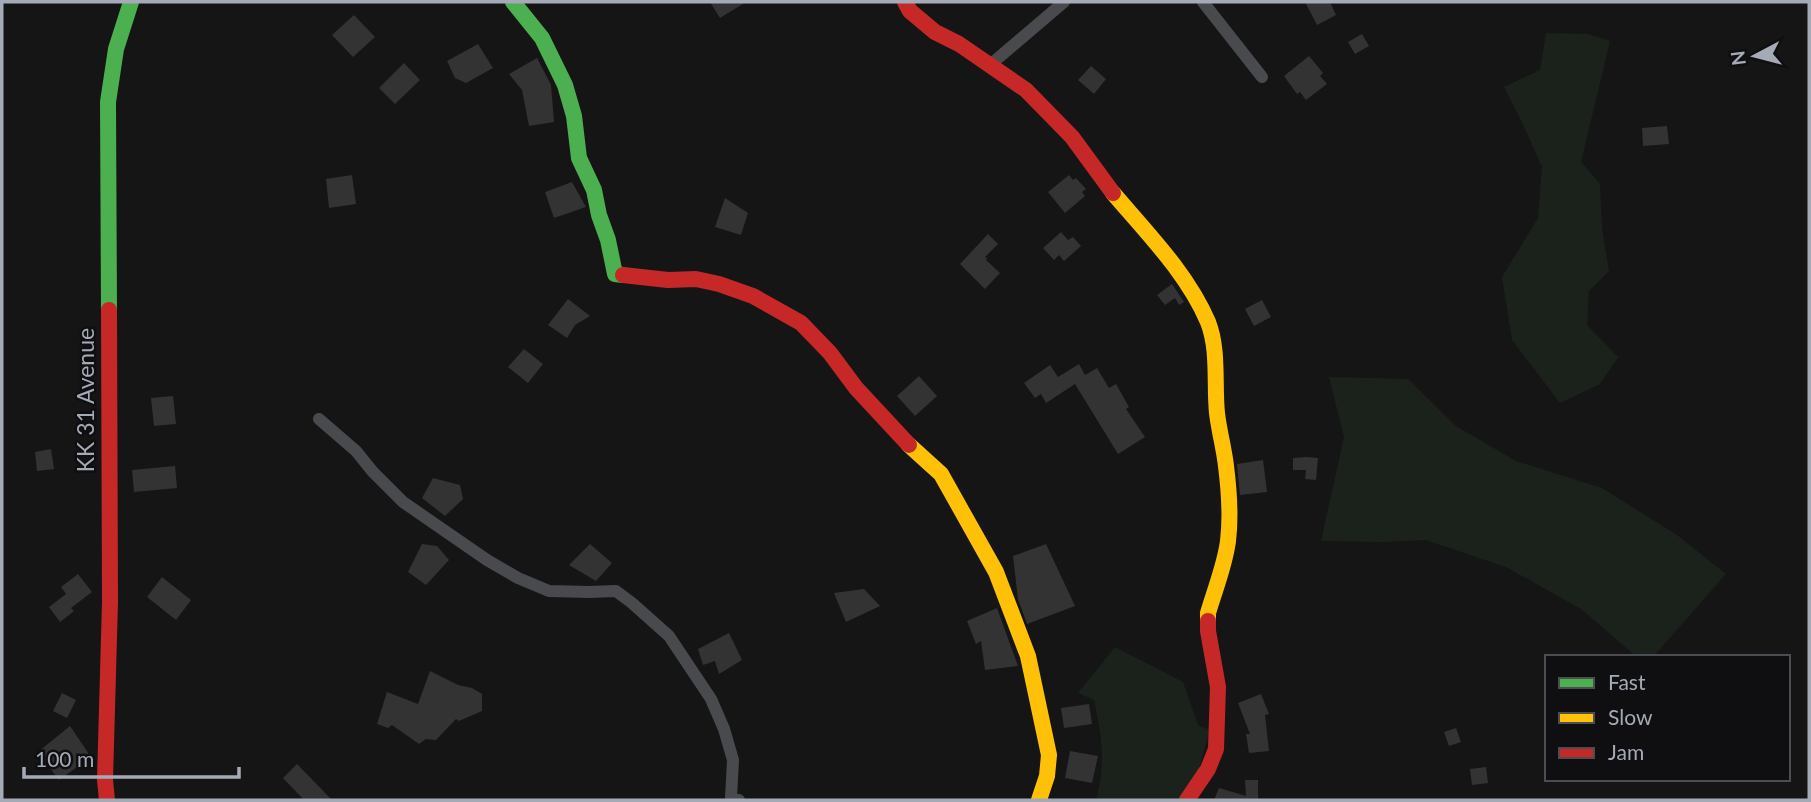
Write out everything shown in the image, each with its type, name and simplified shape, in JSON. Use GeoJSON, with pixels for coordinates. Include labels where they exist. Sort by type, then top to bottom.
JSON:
{"type":"FeatureCollection","features":[{"type":"Feature","properties":{"kind":"street","name":"KK 31 Avenue"},"geometry":{"type":"LineString","coordinates":[[107,800],[105,780],[110,602],[108,102],[116,49],[131,2]]}},
{"type":"Feature","properties":{"kind":"street"},"geometry":{"type":"LineString","coordinates":[[513,2],[542,38],[565,85],[574,117],[579,158],[594,190],[598,215],[608,240],[615,274],[668,280],[696,279],[719,284],[753,296],[801,323],[830,353],[880,414],[941,474],[996,572],[1028,656],[1049,755],[1047,776],[1038,800]]}},
{"type":"Feature","properties":{"kind":"street"},"geometry":{"type":"LineString","coordinates":[[905,2],[910,11],[935,33],[959,44],[1026,90],[1072,137],[1113,194],[1176,269],[1209,325],[1213,339],[1217,414],[1228,488],[1228,541],[1208,613],[1208,631],[1218,687],[1216,749],[1208,769],[1187,800]]}},
{"type":"Feature","properties":{"kind":"street"},"geometry":{"type":"LineString","coordinates":[[990,65],[1064,2]]}},
{"type":"Feature","properties":{"kind":"street"},"geometry":{"type":"LineString","coordinates":[[1203,2],[1262,76]]}},
{"type":"Feature","properties":{"kind":"street"},"geometry":{"type":"LineString","coordinates":[[319,419],[356,451],[403,502],[487,560],[518,578],[549,591],[616,591],[670,636],[711,699],[724,729],[733,760],[731,798],[739,800]]}},
{"type":"Feature","properties":{"kind":"shaded area"},"geometry":{"type":"Polygon","coordinates":[[[1546,33],[1588,34],[1610,41],[1581,162],[1600,184],[1602,229],[1609,271],[1589,291],[1587,325],[1618,357],[1600,384],[1560,403],[1512,340],[1502,277],[1538,218],[1542,167],[1504,87],[1540,70],[1546,33]]]}},
{"type":"Feature","properties":{"kind":"shaded area"},"geometry":{"type":"Polygon","coordinates":[[[1329,377],[1408,379],[1456,426],[1516,461],[1602,488],[1677,535],[1726,574],[1655,655],[1635,655],[1581,609],[1506,567],[1426,540],[1321,541],[1344,437],[1329,377]]]}},
{"type":"Feature","properties":{"kind":"shaded area"},"geometry":{"type":"Polygon","coordinates":[[[1115,647],[1183,682],[1198,725],[1210,730],[1197,775],[1180,800],[1096,800],[1102,761],[1099,726],[1094,700],[1078,693],[1115,647]]]}},
{"type":"Feature","properties":{"kind":"building"},"geometry":{"type":"Polygon","coordinates":[[[710,2],[746,2],[720,18],[710,2]]]}},
{"type":"Feature","properties":{"kind":"building"},"geometry":{"type":"Polygon","coordinates":[[[1305,2],[1330,2],[1336,15],[1317,25],[1305,2]]]}},
{"type":"Feature","properties":{"kind":"building"},"geometry":{"type":"Polygon","coordinates":[[[354,15],[375,37],[353,57],[332,35],[354,15]]]}},
{"type":"Feature","properties":{"kind":"building"},"geometry":{"type":"Polygon","coordinates":[[[1362,34],[1369,46],[1355,54],[1348,42],[1362,34]]]}},
{"type":"Feature","properties":{"kind":"building"},"geometry":{"type":"Polygon","coordinates":[[[478,44],[493,68],[466,83],[455,78],[447,61],[478,44]]]}},
{"type":"Feature","properties":{"kind":"building"},"geometry":{"type":"Polygon","coordinates":[[[1309,56],[1323,73],[1320,76],[1327,84],[1306,100],[1300,92],[1297,94],[1284,76],[1309,56]]]}},
{"type":"Feature","properties":{"kind":"building"},"geometry":{"type":"Polygon","coordinates":[[[537,58],[551,85],[554,122],[529,126],[522,90],[509,74],[537,58]]]}},
{"type":"Feature","properties":{"kind":"building"},"geometry":{"type":"Polygon","coordinates":[[[404,63],[420,80],[395,104],[379,88],[404,63]]]}},
{"type":"Feature","properties":{"kind":"building"},"geometry":{"type":"Polygon","coordinates":[[[1091,66],[1106,79],[1094,94],[1078,80],[1091,66]]]}},
{"type":"Feature","properties":{"kind":"building"},"geometry":{"type":"Polygon","coordinates":[[[1667,126],[1669,144],[1643,146],[1642,128],[1667,126]]]}},
{"type":"Feature","properties":{"kind":"building"},"geometry":{"type":"Polygon","coordinates":[[[352,175],[356,204],[329,208],[326,179],[352,175]]]}},
{"type":"Feature","properties":{"kind":"building"},"geometry":{"type":"Polygon","coordinates":[[[1069,175],[1073,180],[1076,178],[1086,189],[1082,192],[1085,196],[1065,213],[1048,192],[1069,175]]]}},
{"type":"Feature","properties":{"kind":"building"},"geometry":{"type":"Polygon","coordinates":[[[572,182],[586,207],[554,218],[545,192],[572,182]]]}},
{"type":"Feature","properties":{"kind":"building"},"geometry":{"type":"Polygon","coordinates":[[[725,198],[748,213],[741,235],[715,227],[725,198]]]}},
{"type":"Feature","properties":{"kind":"building"},"geometry":{"type":"Polygon","coordinates":[[[1061,232],[1068,240],[1073,237],[1081,246],[1064,261],[1059,255],[1054,260],[1043,248],[1061,232]]]}},
{"type":"Feature","properties":{"kind":"building"},"geometry":{"type":"Polygon","coordinates":[[[988,234],[998,244],[985,257],[1000,273],[985,289],[960,264],[988,234]]]}},
{"type":"Feature","properties":{"kind":"building"},"geometry":{"type":"Polygon","coordinates":[[[1172,284],[1184,302],[1179,305],[1175,298],[1165,305],[1157,295],[1172,284]]]}},
{"type":"Feature","properties":{"kind":"building"},"geometry":{"type":"Polygon","coordinates":[[[568,299],[590,316],[575,325],[567,338],[548,325],[568,299]]]}},
{"type":"Feature","properties":{"kind":"building"},"geometry":{"type":"Polygon","coordinates":[[[1262,300],[1271,317],[1254,326],[1245,309],[1262,300]]]}},
{"type":"Feature","properties":{"kind":"building"},"geometry":{"type":"Polygon","coordinates":[[[524,349],[543,364],[528,383],[508,367],[524,349]]]}},
{"type":"Feature","properties":{"kind":"building"},"geometry":{"type":"Polygon","coordinates":[[[1079,364],[1085,375],[1097,368],[1109,388],[1116,384],[1129,407],[1126,409],[1145,437],[1118,454],[1075,384],[1046,403],[1041,394],[1035,398],[1024,383],[1050,365],[1058,377],[1079,364]]]}},
{"type":"Feature","properties":{"kind":"building"},"geometry":{"type":"Polygon","coordinates":[[[919,376],[937,396],[915,416],[897,396],[919,376]]]}},
{"type":"Feature","properties":{"kind":"building"},"geometry":{"type":"Polygon","coordinates":[[[173,396],[176,424],[154,426],[151,398],[173,396]]]}},
{"type":"Feature","properties":{"kind":"building"},"geometry":{"type":"Polygon","coordinates":[[[51,449],[54,469],[37,471],[35,452],[51,449]]]}},
{"type":"Feature","properties":{"kind":"building"},"geometry":{"type":"Polygon","coordinates":[[[1293,458],[1318,458],[1316,480],[1305,479],[1306,470],[1293,470],[1293,458]]]}},
{"type":"Feature","properties":{"kind":"building"},"geometry":{"type":"Polygon","coordinates":[[[1263,460],[1267,492],[1240,495],[1237,464],[1263,460]]]}},
{"type":"Feature","properties":{"kind":"building"},"geometry":{"type":"Polygon","coordinates":[[[175,466],[177,488],[134,492],[132,470],[175,466]]]}},
{"type":"Feature","properties":{"kind":"building"},"geometry":{"type":"Polygon","coordinates":[[[433,478],[460,485],[463,499],[445,516],[422,498],[433,478]]]}},
{"type":"Feature","properties":{"kind":"building"},"geometry":{"type":"Polygon","coordinates":[[[422,544],[437,546],[449,560],[426,585],[408,572],[422,544]]]}},
{"type":"Feature","properties":{"kind":"building"},"geometry":{"type":"Polygon","coordinates":[[[590,544],[612,563],[596,581],[569,565],[590,544]]]}},
{"type":"Feature","properties":{"kind":"building"},"geometry":{"type":"Polygon","coordinates":[[[1046,544],[1075,606],[1027,624],[1018,599],[1013,556],[1046,544]]]}},
{"type":"Feature","properties":{"kind":"building"},"geometry":{"type":"Polygon","coordinates":[[[78,574],[92,592],[71,608],[74,611],[60,622],[49,607],[66,594],[61,587],[78,574]]]}},
{"type":"Feature","properties":{"kind":"building"},"geometry":{"type":"Polygon","coordinates":[[[162,577],[191,600],[176,620],[147,597],[162,577]]]}},
{"type":"Feature","properties":{"kind":"building"},"geometry":{"type":"Polygon","coordinates":[[[864,589],[880,606],[846,622],[834,593],[864,589]]]}},
{"type":"Feature","properties":{"kind":"building"},"geometry":{"type":"Polygon","coordinates":[[[997,608],[1018,666],[985,670],[981,641],[976,644],[967,621],[997,608]]]}},
{"type":"Feature","properties":{"kind":"building"},"geometry":{"type":"Polygon","coordinates":[[[729,633],[742,660],[719,674],[715,661],[703,665],[698,649],[729,633]]]}},
{"type":"Feature","properties":{"kind":"building"},"geometry":{"type":"Polygon","coordinates":[[[430,671],[482,694],[482,711],[459,721],[456,719],[436,740],[426,739],[419,744],[392,725],[388,728],[377,724],[387,692],[418,704],[430,671]]]}},
{"type":"Feature","properties":{"kind":"building"},"geometry":{"type":"Polygon","coordinates":[[[62,693],[76,700],[67,718],[53,711],[62,693]]]}},
{"type":"Feature","properties":{"kind":"building"},"geometry":{"type":"Polygon","coordinates":[[[1261,694],[1269,714],[1265,715],[1269,751],[1249,753],[1246,734],[1250,734],[1238,703],[1261,694]]]}},
{"type":"Feature","properties":{"kind":"building"},"geometry":{"type":"Polygon","coordinates":[[[1089,704],[1092,724],[1064,728],[1061,708],[1089,704]]]}},
{"type":"Feature","properties":{"kind":"building"},"geometry":{"type":"Polygon","coordinates":[[[70,726],[91,757],[59,780],[38,752],[70,726]]]}},
{"type":"Feature","properties":{"kind":"building"},"geometry":{"type":"Polygon","coordinates":[[[1456,728],[1461,742],[1449,746],[1444,732],[1456,728]]]}},
{"type":"Feature","properties":{"kind":"building"},"geometry":{"type":"Polygon","coordinates":[[[1070,751],[1098,756],[1092,783],[1065,778],[1070,751]]]}},
{"type":"Feature","properties":{"kind":"building"},"geometry":{"type":"Polygon","coordinates":[[[297,764],[332,800],[304,800],[283,778],[297,764]]]}},
{"type":"Feature","properties":{"kind":"building"},"geometry":{"type":"Polygon","coordinates":[[[1486,767],[1488,783],[1472,785],[1470,769],[1486,767]]]}},
{"type":"Feature","properties":{"kind":"building"},"geometry":{"type":"Polygon","coordinates":[[[1245,780],[1258,780],[1258,800],[1214,800],[1219,788],[1246,796],[1245,780]]]}},
{"type":"Feature","properties":{"kind":"traffic: fast"},"geometry":{"type":"LineString","coordinates":[[109,310],[108,102],[116,49],[131,2]]}},
{"type":"Feature","properties":{"kind":"traffic: fast"},"geometry":{"type":"LineString","coordinates":[[513,2],[542,38],[565,85],[574,116],[579,158],[594,190],[615,274],[623,275]]}},
{"type":"Feature","properties":{"kind":"traffic: slow"},"geometry":{"type":"LineString","coordinates":[[1113,193],[1178,270],[1199,304],[1211,333],[1215,355],[1217,413],[1228,484],[1229,523],[1227,550],[1208,621]]}},
{"type":"Feature","properties":{"kind":"traffic: slow"},"geometry":{"type":"LineString","coordinates":[[909,445],[941,474],[996,572],[1028,656],[1049,755],[1047,776],[1039,800]]}},
{"type":"Feature","properties":{"kind":"traffic: jam"},"geometry":{"type":"LineString","coordinates":[[905,2],[910,11],[935,32],[959,44],[1026,90],[1072,137],[1113,193]]}},
{"type":"Feature","properties":{"kind":"traffic: jam"},"geometry":{"type":"LineString","coordinates":[[623,275],[668,280],[696,279],[719,284],[753,296],[801,323],[909,445]]}},
{"type":"Feature","properties":{"kind":"traffic: jam"},"geometry":{"type":"LineString","coordinates":[[107,800],[105,780],[110,602],[109,310]]}},
{"type":"Feature","properties":{"kind":"traffic: jam"},"geometry":{"type":"LineString","coordinates":[[1187,800],[1208,769],[1216,749],[1218,687],[1208,621]]}}]}
